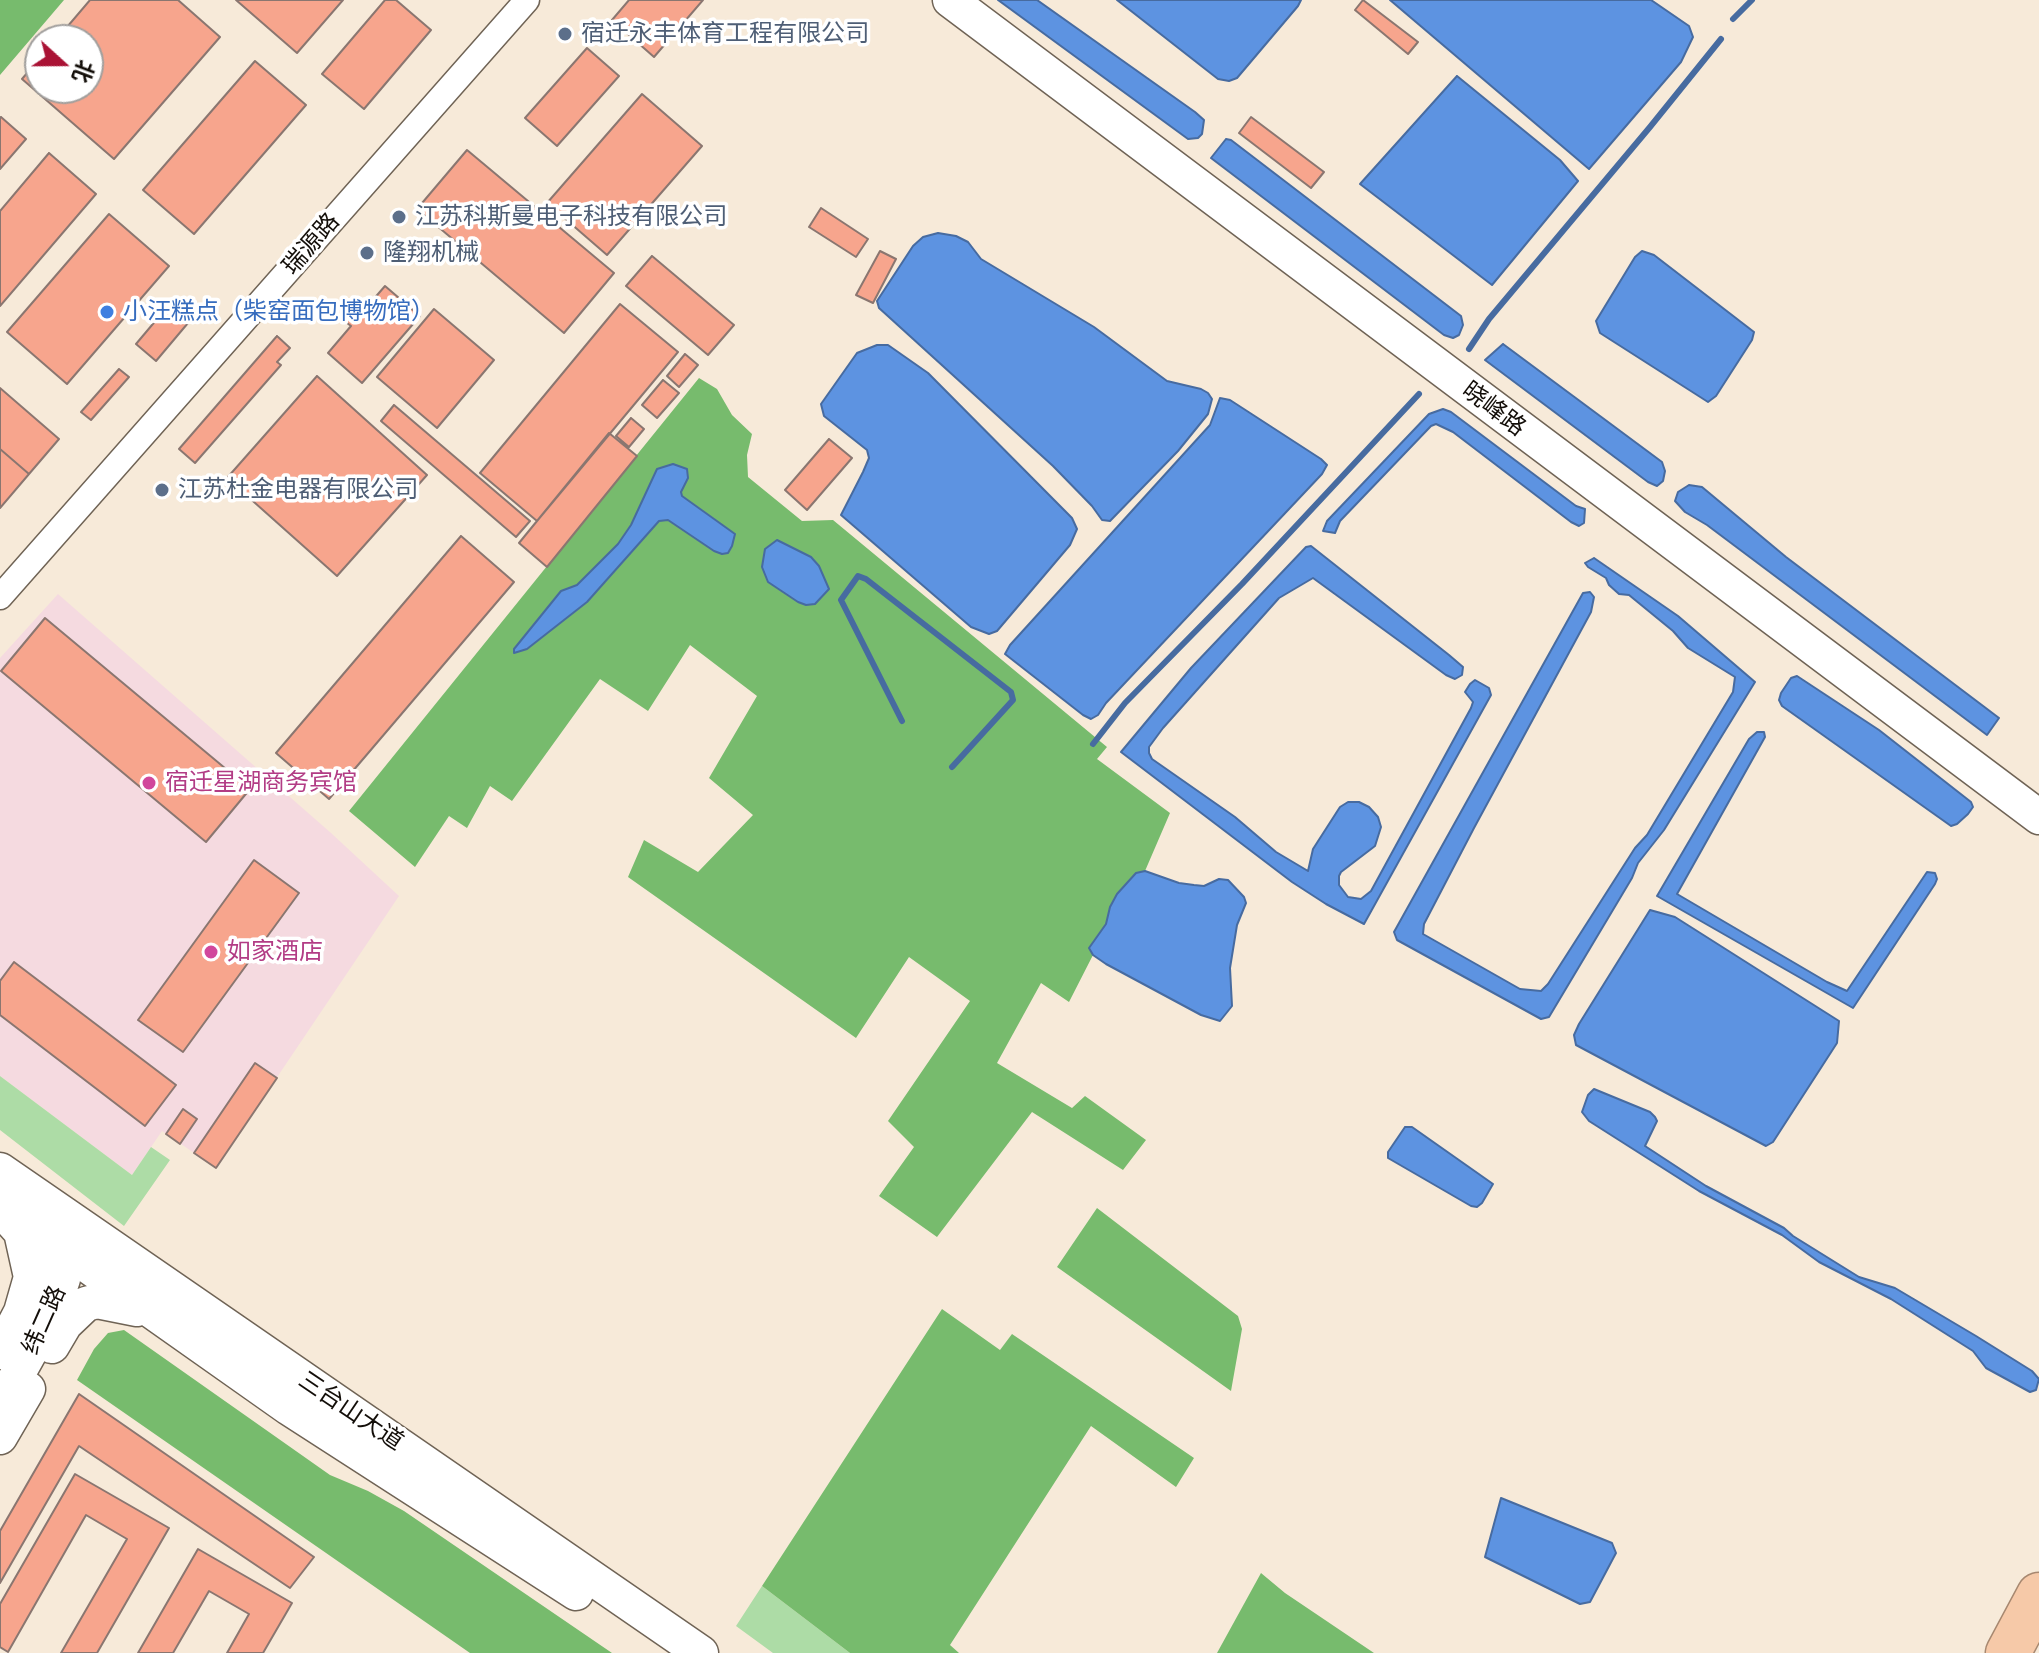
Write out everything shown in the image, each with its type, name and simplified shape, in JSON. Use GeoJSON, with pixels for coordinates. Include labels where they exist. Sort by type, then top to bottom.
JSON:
{"type":"FeatureCollection","features":[{"type":"Feature","properties":{"kind":"highway"},"geometry":{"type":"LineString","coordinates":[[2008,1653],[2039,1595]]}},
{"type":"Feature","properties":{"kind":"street","name":"瑞源路"},"geometry":{"type":"LineString","coordinates":[[0,597],[527,0]]}},
{"type":"Feature","properties":{"kind":"street","name":"晓峰路"},"geometry":{"type":"LineString","coordinates":[[950,0],[2039,817]]}},
{"type":"Feature","properties":{"kind":"street","name":"纬二路"},"geometry":{"type":"LineString","coordinates":[[0,1406],[51,1314],[63,1279],[56,1246],[44,1213],[6,1192]]}},
{"type":"Feature","properties":{"kind":"street","name":"纬二路"},"geometry":{"type":"LineString","coordinates":[[0,1352],[21,1312],[31,1277],[21,1232],[6,1192]]}},
{"type":"Feature","properties":{"kind":"street","name":"三台山大道"},"geometry":{"type":"LineString","coordinates":[[6,1192],[701,1653]]}},
{"type":"Feature","properties":{"kind":"street","name":"三台山大道"},"geometry":{"type":"LineString","coordinates":[[56,1246],[289,1408],[408,1483],[662,1653]]}},
{"type":"Feature","properties":{"kind":"street"},"geometry":{"type":"LineString","coordinates":[[0,1437],[65,1324],[76,1311],[97,1301],[129,1306],[157,1316]]}},
{"type":"Feature","properties":{"kind":"shaded area"},"geometry":{"type":"Polygon","coordinates":[[[58,594],[399,896],[216,1168],[162,1131],[132,1175],[0,1076],[0,658],[58,594]]]}},
{"type":"Feature","properties":{"kind":"green space"},"geometry":{"type":"Polygon","coordinates":[[[0,0],[64,0],[44,24],[24,24],[24,47],[0,75],[0,0]]]}},
{"type":"Feature","properties":{"kind":"green space"},"geometry":{"type":"Polygon","coordinates":[[[699,378],[717,389],[732,415],[752,434],[747,455],[748,477],[802,521],[833,520],[1107,747],[1097,759],[1170,813],[1145,871],[1136,873],[1110,907],[1106,924],[1090,948],[1093,955],[1069,1002],[1041,983],[997,1063],[1072,1108],[1085,1096],[1146,1140],[1123,1170],[1032,1112],[937,1237],[879,1196],[914,1147],[888,1121],[970,1001],[909,957],[856,1038],[628,877],[644,840],[698,872],[753,815],[709,778],[757,696],[690,645],[648,711],[600,679],[512,801],[490,786],[467,828],[449,816],[415,867],[349,811],[699,378]]]}},
{"type":"Feature","properties":{"kind":"green space"},"geometry":{"type":"Polygon","coordinates":[[[0,1076],[132,1175],[151,1147],[170,1160],[124,1226],[0,1130],[0,1076]]]}},
{"type":"Feature","properties":{"kind":"green space"},"geometry":{"type":"Polygon","coordinates":[[[1097,1208],[1238,1316],[1242,1329],[1231,1391],[1057,1267],[1097,1208]]]}},
{"type":"Feature","properties":{"kind":"green space"},"geometry":{"type":"Polygon","coordinates":[[[942,1309],[1000,1350],[1012,1334],[1194,1458],[1176,1487],[1091,1426],[950,1645],[959,1653],[850,1653],[762,1586],[942,1309]]]}},
{"type":"Feature","properties":{"kind":"green space"},"geometry":{"type":"Polygon","coordinates":[[[124,1330],[330,1475],[404,1511],[612,1653],[470,1653],[77,1380],[94,1349],[108,1333],[124,1330]]]}},
{"type":"Feature","properties":{"kind":"green space"},"geometry":{"type":"Polygon","coordinates":[[[1261,1573],[1285,1593],[1374,1653],[1217,1653],[1261,1573]]]}},
{"type":"Feature","properties":{"kind":"green space"},"geometry":{"type":"Polygon","coordinates":[[[762,1586],[850,1653],[773,1653],[736,1626],[762,1586]]]}},
{"type":"Feature","properties":{"kind":"water"},"geometry":{"type":"Polygon","coordinates":[[[998,0],[1037,0],[1195,112],[1204,120],[1202,134],[1198,138],[1188,139],[998,0]]]}},
{"type":"Feature","properties":{"kind":"water"},"geometry":{"type":"Polygon","coordinates":[[[1117,0],[1301,0],[1237,78],[1229,81],[1218,79],[1117,0]]]}},
{"type":"Feature","properties":{"kind":"water"},"geometry":{"type":"Polygon","coordinates":[[[1390,0],[1651,0],[1689,26],[1693,37],[1681,62],[1589,169],[1390,0]]]}},
{"type":"Feature","properties":{"kind":"water"},"geometry":{"type":"Polygon","coordinates":[[[1457,76],[1560,160],[1578,181],[1492,285],[1360,184],[1457,76]]]}},
{"type":"Feature","properties":{"kind":"water"},"geometry":{"type":"Polygon","coordinates":[[[1226,139],[1461,316],[1463,325],[1459,335],[1453,338],[1444,335],[1211,158],[1226,139]]]}},
{"type":"Feature","properties":{"kind":"water"},"geometry":{"type":"Polygon","coordinates":[[[938,233],[968,242],[981,259],[1094,327],[1167,381],[1201,389],[1212,399],[1208,414],[1178,451],[1110,521],[1102,520],[1053,466],[879,308],[877,301],[913,246],[923,237],[938,233]]]}},
{"type":"Feature","properties":{"kind":"water"},"geometry":{"type":"Polygon","coordinates":[[[1642,251],[1654,255],[1754,332],[1716,396],[1708,402],[1600,333],[1596,321],[1635,257],[1642,251]]]}},
{"type":"Feature","properties":{"kind":"water"},"geometry":{"type":"Polygon","coordinates":[[[1503,344],[1662,462],[1665,471],[1663,481],[1657,486],[1648,482],[1485,360],[1503,344]]]}},
{"type":"Feature","properties":{"kind":"water"},"geometry":{"type":"Polygon","coordinates":[[[877,345],[888,345],[928,373],[1072,518],[1077,529],[1070,545],[997,631],[989,634],[971,627],[841,515],[869,458],[867,450],[824,416],[821,404],[857,353],[877,345]]]}},
{"type":"Feature","properties":{"kind":"water"},"geometry":{"type":"Polygon","coordinates":[[[1220,398],[1230,400],[1327,465],[1322,474],[1091,719],[1005,654],[1210,425],[1220,398]]]}},
{"type":"Feature","properties":{"kind":"water"},"geometry":{"type":"Polygon","coordinates":[[[1443,409],[1576,506],[1585,509],[1584,523],[1579,526],[1571,522],[1453,432],[1436,424],[1340,521],[1335,533],[1323,531],[1327,521],[1429,414],[1443,409]]]}},
{"type":"Feature","properties":{"kind":"water"},"geometry":{"type":"Polygon","coordinates":[[[673,464],[687,469],[688,478],[682,496],[735,534],[728,553],[714,551],[668,520],[659,521],[587,602],[527,649],[514,653],[514,649],[561,591],[577,585],[618,544],[631,525],[657,469],[673,464]]]}},
{"type":"Feature","properties":{"kind":"water"},"geometry":{"type":"Polygon","coordinates":[[[1689,485],[1702,487],[1786,557],[1999,718],[1987,735],[1707,525],[1685,512],[1675,501],[1678,492],[1689,485]]]}},
{"type":"Feature","properties":{"kind":"water"},"geometry":{"type":"Polygon","coordinates":[[[777,540],[811,557],[819,566],[829,589],[815,604],[798,602],[768,582],[762,567],[765,549],[777,540]]]}},
{"type":"Feature","properties":{"kind":"water"},"geometry":{"type":"Polygon","coordinates":[[[1311,546],[1449,655],[1463,667],[1462,675],[1455,679],[1446,675],[1313,578],[1279,598],[1163,728],[1149,747],[1149,753],[1152,759],[1235,817],[1276,852],[1308,871],[1313,849],[1340,807],[1348,802],[1359,802],[1369,807],[1378,817],[1381,827],[1375,846],[1339,876],[1339,885],[1348,897],[1361,899],[1371,891],[1471,708],[1473,702],[1465,692],[1475,680],[1489,688],[1491,695],[1364,924],[1292,882],[1121,752],[1191,668],[1306,547],[1311,546]]]}},
{"type":"Feature","properties":{"kind":"water"},"geometry":{"type":"Polygon","coordinates":[[[1594,558],[1678,616],[1755,682],[1664,830],[1638,863],[1549,1017],[1541,1019],[1397,940],[1394,932],[1583,593],[1590,592],[1594,597],[1591,612],[1474,828],[1424,924],[1423,934],[1520,989],[1541,991],[1635,848],[1647,835],[1733,692],[1735,677],[1688,648],[1673,631],[1629,595],[1619,594],[1606,578],[1585,563],[1594,558]]]}},
{"type":"Feature","properties":{"kind":"water"},"geometry":{"type":"Polygon","coordinates":[[[1797,676],[1879,730],[1971,802],[1973,807],[1968,814],[1951,826],[1782,706],[1779,700],[1781,693],[1791,678],[1797,676]]]}},
{"type":"Feature","properties":{"kind":"water"},"geometry":{"type":"Polygon","coordinates":[[[1757,732],[1764,732],[1765,737],[1677,894],[1847,991],[1927,872],[1935,873],[1935,884],[1853,1008],[1657,896],[1749,739],[1757,732]]]}},
{"type":"Feature","properties":{"kind":"water"},"geometry":{"type":"Polygon","coordinates":[[[1145,871],[1194,885],[1204,886],[1219,879],[1228,880],[1244,897],[1246,903],[1237,925],[1230,968],[1232,1006],[1220,1021],[1201,1015],[1106,964],[1089,948],[1106,924],[1117,894],[1136,873],[1145,871]]]}},
{"type":"Feature","properties":{"kind":"water"},"geometry":{"type":"Polygon","coordinates":[[[1650,910],[1675,917],[1839,1021],[1837,1043],[1773,1142],[1766,1146],[1576,1045],[1574,1035],[1579,1024],[1650,910]]]}},
{"type":"Feature","properties":{"kind":"water"},"geometry":{"type":"Polygon","coordinates":[[[1594,1089],[1650,1112],[1655,1117],[1657,1121],[1645,1146],[1706,1186],[1784,1228],[1859,1277],[1895,1288],[1976,1336],[2032,1371],[2039,1379],[2036,1390],[2030,1392],[1986,1368],[1973,1351],[1891,1299],[1819,1262],[1782,1235],[1699,1191],[1589,1121],[1582,1112],[1588,1095],[1594,1089]]]}},
{"type":"Feature","properties":{"kind":"water"},"geometry":{"type":"Polygon","coordinates":[[[1405,1127],[1412,1127],[1493,1184],[1482,1203],[1477,1207],[1471,1206],[1388,1158],[1388,1152],[1405,1127]]]}},
{"type":"Feature","properties":{"kind":"water"},"geometry":{"type":"Polygon","coordinates":[[[1501,1498],[1612,1543],[1616,1553],[1590,1602],[1580,1604],[1485,1557],[1501,1498]]]}},
{"type":"Feature","properties":{"kind":"building"},"geometry":{"type":"Polygon","coordinates":[[[90,0],[178,0],[220,37],[114,159],[51,104],[104,104],[104,24],[70,24],[90,0]]]}},
{"type":"Feature","properties":{"kind":"building"},"geometry":{"type":"Polygon","coordinates":[[[236,0],[343,0],[297,53],[236,0]]]}},
{"type":"Feature","properties":{"kind":"building"},"geometry":{"type":"Polygon","coordinates":[[[385,0],[396,0],[431,30],[364,109],[322,74],[385,0]]]}},
{"type":"Feature","properties":{"kind":"building"},"geometry":{"type":"Polygon","coordinates":[[[629,0],[703,0],[654,57],[612,20],[629,0]]]}},
{"type":"Feature","properties":{"kind":"building"},"geometry":{"type":"Polygon","coordinates":[[[1363,0],[1418,42],[1408,54],[1355,10],[1363,0]]]}},
{"type":"Feature","properties":{"kind":"building"},"geometry":{"type":"Polygon","coordinates":[[[587,48],[619,76],[557,146],[525,118],[587,48]]]}},
{"type":"Feature","properties":{"kind":"building"},"geometry":{"type":"Polygon","coordinates":[[[255,61],[306,105],[194,234],[143,190],[255,61]]]}},
{"type":"Feature","properties":{"kind":"building"},"geometry":{"type":"Polygon","coordinates":[[[642,94],[702,146],[607,255],[547,203],[642,94]]]}},
{"type":"Feature","properties":{"kind":"building"},"geometry":{"type":"Polygon","coordinates":[[[1251,117],[1324,172],[1311,188],[1239,133],[1251,117]]]}},
{"type":"Feature","properties":{"kind":"building"},"geometry":{"type":"Polygon","coordinates":[[[0,118],[26,139],[0,169],[0,118]]]}},
{"type":"Feature","properties":{"kind":"building"},"geometry":{"type":"Polygon","coordinates":[[[467,150],[614,273],[564,333],[417,209],[467,150]]]}},
{"type":"Feature","properties":{"kind":"building"},"geometry":{"type":"Polygon","coordinates":[[[49,153],[96,194],[0,306],[0,211],[49,153]]]}},
{"type":"Feature","properties":{"kind":"building"},"geometry":{"type":"Polygon","coordinates":[[[821,208],[868,239],[856,257],[809,227],[821,208]]]}},
{"type":"Feature","properties":{"kind":"building"},"geometry":{"type":"Polygon","coordinates":[[[109,214],[169,266],[67,384],[7,332],[109,214]]]}},
{"type":"Feature","properties":{"kind":"building"},"geometry":{"type":"Polygon","coordinates":[[[880,251],[896,259],[873,303],[856,295],[880,251]]]}},
{"type":"Feature","properties":{"kind":"building"},"geometry":{"type":"Polygon","coordinates":[[[652,256],[734,325],[708,355],[626,286],[652,256]]]}},
{"type":"Feature","properties":{"kind":"building"},"geometry":{"type":"Polygon","coordinates":[[[385,286],[420,316],[362,383],[328,353],[351,326],[343,320],[358,303],[365,309],[385,286]]]}},
{"type":"Feature","properties":{"kind":"building"},"geometry":{"type":"Polygon","coordinates":[[[620,304],[678,352],[537,521],[480,473],[620,304]]]}},
{"type":"Feature","properties":{"kind":"building"},"geometry":{"type":"Polygon","coordinates":[[[168,306],[188,323],[156,361],[136,344],[168,306]]]}},
{"type":"Feature","properties":{"kind":"building"},"geometry":{"type":"Polygon","coordinates":[[[434,309],[494,360],[437,428],[377,377],[434,309]]]}},
{"type":"Feature","properties":{"kind":"building"},"geometry":{"type":"Polygon","coordinates":[[[277,336],[290,348],[277,362],[281,365],[195,463],[179,449],[277,336]]]}},
{"type":"Feature","properties":{"kind":"building"},"geometry":{"type":"Polygon","coordinates":[[[685,354],[698,365],[679,387],[667,376],[685,354]]]}},
{"type":"Feature","properties":{"kind":"building"},"geometry":{"type":"Polygon","coordinates":[[[119,369],[129,377],[91,420],[81,412],[119,369]]]}},
{"type":"Feature","properties":{"kind":"building"},"geometry":{"type":"Polygon","coordinates":[[[317,376],[427,475],[337,576],[227,478],[317,376]]]}},
{"type":"Feature","properties":{"kind":"building"},"geometry":{"type":"Polygon","coordinates":[[[663,380],[679,393],[657,418],[642,405],[663,380]]]}},
{"type":"Feature","properties":{"kind":"building"},"geometry":{"type":"Polygon","coordinates":[[[0,388],[59,439],[29,474],[0,449],[0,388]]]}},
{"type":"Feature","properties":{"kind":"building"},"geometry":{"type":"Polygon","coordinates":[[[394,405],[530,521],[516,537],[381,421],[394,405]]]}},
{"type":"Feature","properties":{"kind":"building"},"geometry":{"type":"Polygon","coordinates":[[[631,418],[644,429],[629,447],[616,436],[631,418]]]}},
{"type":"Feature","properties":{"kind":"building"},"geometry":{"type":"Polygon","coordinates":[[[609,433],[637,456],[547,567],[519,543],[609,433]]]}},
{"type":"Feature","properties":{"kind":"building"},"geometry":{"type":"Polygon","coordinates":[[[829,439],[852,458],[807,510],[785,490],[829,439]]]}},
{"type":"Feature","properties":{"kind":"building"},"geometry":{"type":"Polygon","coordinates":[[[0,449],[29,474],[0,508],[0,449]]]}},
{"type":"Feature","properties":{"kind":"building"},"geometry":{"type":"Polygon","coordinates":[[[461,536],[514,582],[329,799],[276,753],[461,536]]]}},
{"type":"Feature","properties":{"kind":"building"},"geometry":{"type":"Polygon","coordinates":[[[45,618],[250,789],[206,842],[1,671],[45,618]]]}},
{"type":"Feature","properties":{"kind":"building"},"geometry":{"type":"Polygon","coordinates":[[[254,860],[299,893],[183,1052],[138,1020],[254,860]]]}},
{"type":"Feature","properties":{"kind":"building"},"geometry":{"type":"Polygon","coordinates":[[[14,962],[176,1085],[145,1126],[0,1015],[0,981],[14,962]]]}},
{"type":"Feature","properties":{"kind":"building"},"geometry":{"type":"Polygon","coordinates":[[[255,1063],[277,1078],[216,1168],[194,1153],[255,1063]]]}},
{"type":"Feature","properties":{"kind":"building"},"geometry":{"type":"Polygon","coordinates":[[[183,1109],[197,1119],[180,1144],[166,1134],[183,1109]]]}},
{"type":"Feature","properties":{"kind":"building"},"geometry":{"type":"Polygon","coordinates":[[[79,1394],[314,1557],[290,1588],[79,1446],[0,1583],[0,1531],[79,1394]]]}},
{"type":"Feature","properties":{"kind":"building"},"geometry":{"type":"Polygon","coordinates":[[[75,1474],[169,1528],[97,1653],[61,1653],[127,1539],[86,1515],[8,1652],[0,1647],[0,1604],[75,1474]]]}},
{"type":"Feature","properties":{"kind":"building"},"geometry":{"type":"Polygon","coordinates":[[[198,1549],[292,1603],[263,1653],[227,1653],[249,1614],[209,1591],[173,1653],[138,1653],[198,1549]]]}},
{"type":"Feature","properties":{"kind":"waterway"},"geometry":{"type":"LineString","coordinates":[[1733,19],[1752,0]]}},
{"type":"Feature","properties":{"kind":"waterway"},"geometry":{"type":"LineString","coordinates":[[1469,349],[1489,319],[1721,39]]}},
{"type":"Feature","properties":{"kind":"waterway"},"geometry":{"type":"LineString","coordinates":[[1093,744],[1125,703],[1242,584],[1419,394]]}},
{"type":"Feature","properties":{"kind":"waterway"},"geometry":{"type":"LineString","coordinates":[[902,721],[841,600],[858,576],[866,579],[1011,692],[1013,700],[952,767]]}},
{"type":"Feature","properties":{"kind":"place","name":"宿迁永丰体育工程有限公司"},"geometry":{"type":"Point","coordinates":[565,34]}},
{"type":"Feature","properties":{"kind":"place","name":"江苏科斯曼电子科技有限公司"},"geometry":{"type":"Point","coordinates":[399,217]}},
{"type":"Feature","properties":{"kind":"place","name":"隆翔机械"},"geometry":{"type":"Point","coordinates":[367,253]}},
{"type":"Feature","properties":{"kind":"place","name":"小汪糕点（柴窑面包博物馆）"},"geometry":{"type":"Point","coordinates":[107,312]}},
{"type":"Feature","properties":{"kind":"place","name":"江苏杜金电器有限公司"},"geometry":{"type":"Point","coordinates":[162,490]}},
{"type":"Feature","properties":{"kind":"place","name":"宿迁星湖商务宾馆"},"geometry":{"type":"Point","coordinates":[149,783]}},
{"type":"Feature","properties":{"kind":"place","name":"如家酒店"},"geometry":{"type":"Point","coordinates":[211,952]}}]}
